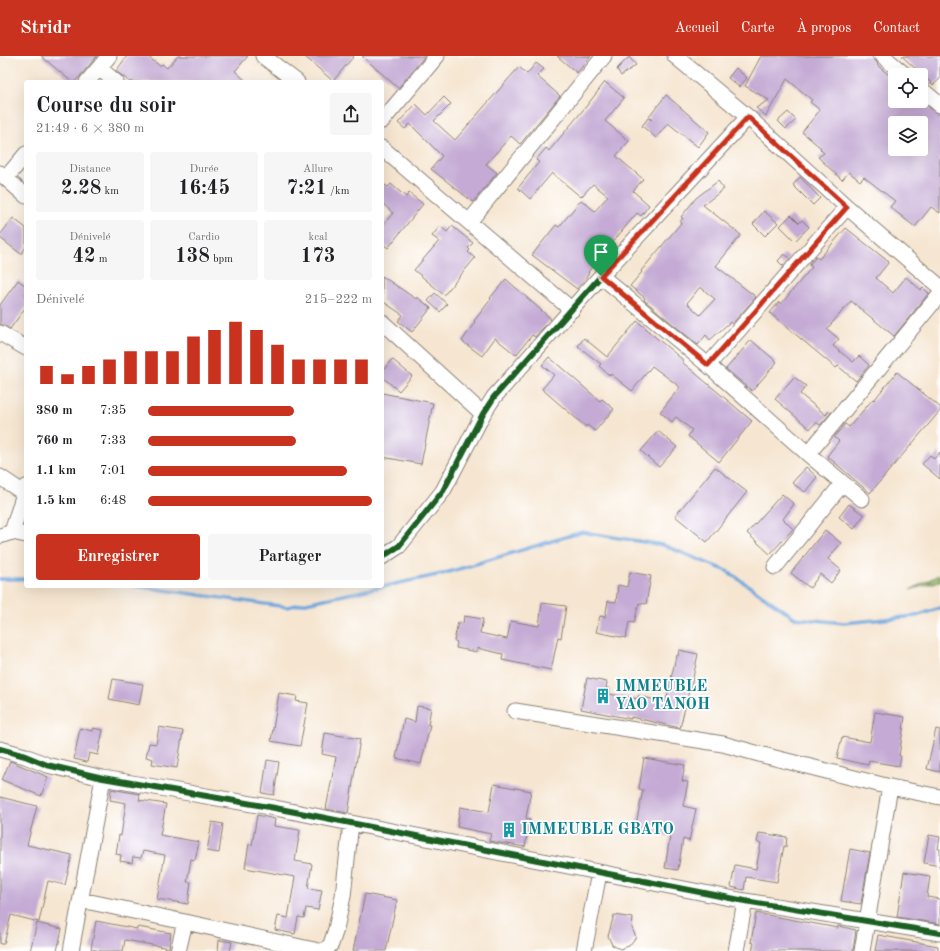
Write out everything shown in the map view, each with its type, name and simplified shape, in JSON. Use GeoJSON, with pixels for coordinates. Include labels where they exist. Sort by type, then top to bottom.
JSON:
{"type":"FeatureCollection","features":[{"type":"Feature","properties":{"kind":"street"},"geometry":{"type":"LineString","coordinates":[[263,56],[294,80]]}},
{"type":"Feature","properties":{"kind":"street"},"geometry":{"type":"LineString","coordinates":[[384,119],[437,56]]}},
{"type":"Feature","properties":{"kind":"street"},"geometry":{"type":"LineString","coordinates":[[469,222],[604,56]]}},
{"type":"Feature","properties":{"kind":"street"},"geometry":{"type":"LineString","coordinates":[[675,56],[748,117],[847,207],[940,287]]}},
{"type":"Feature","properties":{"kind":"street"},"geometry":{"type":"LineString","coordinates":[[883,56],[897,68]]}},
{"type":"Feature","properties":{"kind":"street"},"geometry":{"type":"LineString","coordinates":[[89,80],[104,62],[115,80]]}},
{"type":"Feature","properties":{"kind":"street"},"geometry":{"type":"LineString","coordinates":[[928,95],[940,106]]}},
{"type":"Feature","properties":{"kind":"street"},"geometry":{"type":"LineString","coordinates":[[384,556],[398,546],[443,491],[483,414],[494,397],[601,276],[748,117]]}},
{"type":"Feature","properties":{"kind":"street"},"geometry":{"type":"LineString","coordinates":[[384,150],[572,310]]}},
{"type":"Feature","properties":{"kind":"street"},"geometry":{"type":"LineString","coordinates":[[24,156],[3,176],[24,194]]}},
{"type":"Feature","properties":{"kind":"street"},"geometry":{"type":"LineString","coordinates":[[708,365],[847,207]]}},
{"type":"Feature","properties":{"kind":"street"},"geometry":{"type":"LineString","coordinates":[[601,276],[708,365],[808,454],[862,499]]}},
{"type":"Feature","properties":{"kind":"street"},"geometry":{"type":"LineString","coordinates":[[808,454],[940,294]]}},
{"type":"Feature","properties":{"kind":"street"},"geometry":{"type":"LineString","coordinates":[[384,328],[483,414]]}},
{"type":"Feature","properties":{"kind":"street"},"geometry":{"type":"LineString","coordinates":[[0,332],[24,347]]}},
{"type":"Feature","properties":{"kind":"street"},"geometry":{"type":"LineString","coordinates":[[0,477],[24,489]]}},
{"type":"Feature","properties":{"kind":"street"},"geometry":{"type":"LineString","coordinates":[[775,567],[843,483]]}},
{"type":"Feature","properties":{"kind":"street"},"geometry":{"type":"LineString","coordinates":[[13,535],[24,494]]}},
{"type":"Feature","properties":{"kind":"street"},"geometry":{"type":"LineString","coordinates":[[515,711],[723,744],[763,756],[890,787],[940,797]]}},
{"type":"Feature","properties":{"kind":"street"},"geometry":{"type":"LineString","coordinates":[[0,749],[26,756],[47,765],[103,778],[275,808],[745,901],[940,933]]}},
{"type":"Feature","properties":{"kind":"street"},"geometry":{"type":"LineString","coordinates":[[71,951],[103,778]]}},
{"type":"Feature","properties":{"kind":"street"},"geometry":{"type":"LineString","coordinates":[[862,951],[890,787]]}},
{"type":"Feature","properties":{"kind":"street"},"geometry":{"type":"LineString","coordinates":[[81,900],[185,922],[282,947],[320,951],[326,950],[331,944],[336,929],[343,896],[351,823]]}},
{"type":"Feature","properties":{"kind":"street"},"geometry":{"type":"LineString","coordinates":[[584,951],[599,872]]}},
{"type":"Feature","properties":{"kind":"street"},"geometry":{"type":"LineString","coordinates":[[736,951],[745,901]]}},
{"type":"Feature","properties":{"kind":"street"},"geometry":{"type":"LineString","coordinates":[[178,951],[185,922]]}},
{"type":"Feature","properties":{"kind":"green space"},"geometry":{"type":"Polygon","coordinates":[[[940,574],[940,581],[910,590],[940,574]]]}},
{"type":"Feature","properties":{"kind":"building"},"geometry":{"type":"Polygon","coordinates":[[[41,56],[97,56],[77,80],[70,80],[41,56]]]}},
{"type":"Feature","properties":{"kind":"building"},"geometry":{"type":"Polygon","coordinates":[[[127,56],[147,56],[160,66],[162,64],[167,68],[178,56],[248,56],[235,71],[245,80],[127,80],[116,71],[127,56]]]}},
{"type":"Feature","properties":{"kind":"building"},"geometry":{"type":"Polygon","coordinates":[[[304,56],[354,56],[334,80],[332,80],[304,56]]]}},
{"type":"Feature","properties":{"kind":"building"},"geometry":{"type":"Polygon","coordinates":[[[362,56],[425,56],[398,88],[362,56]]]}},
{"type":"Feature","properties":{"kind":"building"},"geometry":{"type":"Polygon","coordinates":[[[557,56],[591,56],[577,73],[557,56]]]}},
{"type":"Feature","properties":{"kind":"building"},"geometry":{"type":"Polygon","coordinates":[[[761,56],[871,56],[878,64],[877,65],[888,74],[888,108],[928,108],[928,107],[940,116],[940,213],[931,207],[915,227],[890,207],[895,201],[864,177],[860,181],[849,172],[842,180],[818,157],[824,153],[820,149],[821,148],[802,132],[820,110],[810,102],[812,100],[787,79],[766,116],[756,108],[769,100],[745,86],[761,56]]]}},
{"type":"Feature","properties":{"kind":"building"},"geometry":{"type":"Polygon","coordinates":[[[902,56],[940,56],[940,79],[933,85],[928,80],[928,68],[915,68],[902,56]]]}},
{"type":"Feature","properties":{"kind":"building"},"geometry":{"type":"Polygon","coordinates":[[[629,57],[636,65],[621,76],[617,69],[629,57]]]}},
{"type":"Feature","properties":{"kind":"building"},"geometry":{"type":"Polygon","coordinates":[[[536,63],[544,69],[537,76],[560,96],[520,144],[511,136],[486,164],[497,173],[473,202],[431,169],[442,156],[410,124],[405,129],[398,123],[416,104],[427,115],[444,97],[451,104],[434,121],[455,140],[519,67],[527,74],[536,63]]]}},
{"type":"Feature","properties":{"kind":"building"},"geometry":{"type":"Polygon","coordinates":[[[736,68],[747,78],[739,87],[728,78],[736,68]]]}},
{"type":"Feature","properties":{"kind":"building"},"geometry":{"type":"Polygon","coordinates":[[[605,82],[624,98],[605,121],[629,141],[616,156],[643,179],[633,191],[649,205],[641,216],[637,213],[588,272],[589,273],[577,289],[532,255],[556,225],[559,227],[581,200],[595,211],[608,196],[593,184],[581,197],[552,173],[530,199],[518,188],[539,162],[536,160],[546,148],[549,151],[605,82]]]}},
{"type":"Feature","properties":{"kind":"building"},"geometry":{"type":"Polygon","coordinates":[[[666,95],[709,132],[698,147],[668,123],[656,138],[642,126],[648,118],[652,120],[649,117],[666,95]]]}},
{"type":"Feature","properties":{"kind":"building"},"geometry":{"type":"Polygon","coordinates":[[[788,112],[796,120],[786,129],[778,121],[788,112]]]}},
{"type":"Feature","properties":{"kind":"building"},"geometry":{"type":"Polygon","coordinates":[[[800,177],[820,198],[813,205],[793,185],[800,177]]]}},
{"type":"Feature","properties":{"kind":"building"},"geometry":{"type":"Polygon","coordinates":[[[718,181],[724,189],[703,205],[741,235],[716,266],[756,297],[732,324],[730,322],[710,340],[706,335],[698,345],[644,300],[645,298],[630,286],[681,223],[680,222],[683,218],[681,217],[696,198],[718,181]],[[700,287],[687,303],[700,315],[715,299],[700,287]]]}},
{"type":"Feature","properties":{"kind":"building"},"geometry":{"type":"Polygon","coordinates":[[[384,184],[388,187],[391,184],[406,197],[409,193],[423,204],[388,248],[384,245],[384,224],[393,213],[384,205],[384,184]]]}},
{"type":"Feature","properties":{"kind":"building"},"geometry":{"type":"Polygon","coordinates":[[[764,211],[778,223],[765,236],[753,224],[764,211]]]}},
{"type":"Feature","properties":{"kind":"building"},"geometry":{"type":"Polygon","coordinates":[[[791,215],[799,223],[802,220],[809,227],[795,241],[780,226],[791,215]]]}},
{"type":"Feature","properties":{"kind":"building"},"geometry":{"type":"Polygon","coordinates":[[[13,218],[24,226],[24,250],[21,254],[0,238],[0,235],[13,218]]]}},
{"type":"Feature","properties":{"kind":"building"},"geometry":{"type":"Polygon","coordinates":[[[440,226],[447,232],[452,226],[473,243],[468,248],[470,250],[468,252],[475,258],[444,295],[414,270],[439,241],[432,236],[440,226]]]}},
{"type":"Feature","properties":{"kind":"building"},"geometry":{"type":"Polygon","coordinates":[[[846,228],[889,262],[876,278],[893,293],[906,277],[921,290],[923,288],[929,293],[894,336],[851,301],[827,329],[839,339],[833,346],[853,362],[859,356],[869,365],[856,381],[838,366],[836,368],[770,313],[779,302],[781,304],[812,267],[809,265],[816,257],[819,259],[846,228]]]}},
{"type":"Feature","properties":{"kind":"building"},"geometry":{"type":"Polygon","coordinates":[[[784,254],[790,258],[783,266],[778,261],[784,254]]]}},
{"type":"Feature","properties":{"kind":"building"},"geometry":{"type":"Polygon","coordinates":[[[384,277],[416,299],[417,297],[431,308],[412,332],[398,321],[403,315],[384,302],[384,277]]]}},
{"type":"Feature","properties":{"kind":"building"},"geometry":{"type":"Polygon","coordinates":[[[506,279],[551,319],[535,337],[532,335],[516,355],[495,338],[482,356],[462,341],[475,322],[474,321],[491,299],[490,298],[506,279]]]}},
{"type":"Feature","properties":{"kind":"building"},"geometry":{"type":"Polygon","coordinates":[[[18,280],[24,284],[24,310],[10,329],[0,324],[0,305],[18,280]]]}},
{"type":"Feature","properties":{"kind":"building"},"geometry":{"type":"Polygon","coordinates":[[[435,293],[447,304],[440,312],[428,301],[435,293]]]}},
{"type":"Feature","properties":{"kind":"building"},"geometry":{"type":"Polygon","coordinates":[[[637,321],[683,360],[682,362],[752,421],[719,462],[688,436],[692,430],[676,417],[672,422],[660,412],[680,387],[652,366],[632,391],[611,374],[610,376],[599,366],[601,364],[578,346],[584,338],[607,357],[637,321]]]}},
{"type":"Feature","properties":{"kind":"building"},"geometry":{"type":"Polygon","coordinates":[[[751,340],[777,362],[752,391],[726,369],[751,340]]]}},
{"type":"Feature","properties":{"kind":"building"},"geometry":{"type":"Polygon","coordinates":[[[549,357],[600,401],[602,399],[614,409],[595,431],[587,425],[586,427],[542,389],[554,375],[542,365],[549,357]]]}},
{"type":"Feature","properties":{"kind":"building"},"geometry":{"type":"Polygon","coordinates":[[[392,359],[412,376],[399,391],[384,379],[384,369],[392,359]]]}},
{"type":"Feature","properties":{"kind":"building"},"geometry":{"type":"Polygon","coordinates":[[[897,372],[940,407],[940,411],[870,493],[827,456],[839,441],[834,437],[845,424],[849,427],[897,372]]]}},
{"type":"Feature","properties":{"kind":"building"},"geometry":{"type":"Polygon","coordinates":[[[794,377],[806,386],[800,394],[826,415],[829,411],[831,413],[820,425],[816,422],[810,429],[775,399],[794,377]]]}},
{"type":"Feature","properties":{"kind":"building"},"geometry":{"type":"Polygon","coordinates":[[[384,393],[433,403],[421,464],[384,457],[384,393]]]}},
{"type":"Feature","properties":{"kind":"building"},"geometry":{"type":"Polygon","coordinates":[[[658,431],[677,447],[659,467],[641,451],[658,431]]]}},
{"type":"Feature","properties":{"kind":"building"},"geometry":{"type":"Polygon","coordinates":[[[940,452],[940,479],[922,464],[930,455],[934,459],[940,452]]]}},
{"type":"Feature","properties":{"kind":"building"},"geometry":{"type":"Polygon","coordinates":[[[715,467],[747,492],[707,542],[675,516],[715,467]]]}},
{"type":"Feature","properties":{"kind":"building"},"geometry":{"type":"Polygon","coordinates":[[[806,467],[817,477],[805,492],[792,483],[806,467]]]}},
{"type":"Feature","properties":{"kind":"building"},"geometry":{"type":"Polygon","coordinates":[[[782,494],[794,504],[783,519],[793,529],[770,554],[747,533],[782,494]]]}},
{"type":"Feature","properties":{"kind":"building"},"geometry":{"type":"Polygon","coordinates":[[[849,504],[864,515],[854,529],[839,517],[849,504]]]}},
{"type":"Feature","properties":{"kind":"building"},"geometry":{"type":"Polygon","coordinates":[[[825,530],[841,543],[828,559],[841,570],[831,583],[820,574],[810,588],[791,573],[825,530]]]}},
{"type":"Feature","properties":{"kind":"building"},"geometry":{"type":"Polygon","coordinates":[[[630,572],[651,576],[646,604],[639,603],[634,623],[629,622],[626,638],[596,632],[600,616],[605,617],[608,601],[616,602],[618,585],[627,587],[630,572]]]}},
{"type":"Feature","properties":{"kind":"building"},"geometry":{"type":"Polygon","coordinates":[[[542,603],[566,606],[561,638],[558,637],[551,670],[502,660],[503,654],[477,648],[477,652],[456,648],[457,642],[454,641],[458,622],[463,624],[464,616],[483,619],[480,633],[507,639],[511,621],[539,626],[542,603]]]}},
{"type":"Feature","properties":{"kind":"building"},"geometry":{"type":"Polygon","coordinates":[[[679,650],[698,654],[690,692],[689,691],[680,728],[631,717],[631,719],[581,709],[587,678],[607,682],[606,688],[610,689],[609,694],[638,699],[638,696],[666,702],[676,656],[678,656],[679,650]]]}},
{"type":"Feature","properties":{"kind":"building"},"geometry":{"type":"Polygon","coordinates":[[[113,679],[143,684],[139,705],[109,699],[113,679]]]}},
{"type":"Feature","properties":{"kind":"building"},"geometry":{"type":"Polygon","coordinates":[[[279,693],[297,696],[296,701],[308,703],[300,746],[271,741],[279,693]]]}},
{"type":"Feature","properties":{"kind":"building"},"geometry":{"type":"Polygon","coordinates":[[[417,706],[431,708],[428,725],[430,725],[421,764],[396,758],[404,719],[415,722],[417,706]]]}},
{"type":"Feature","properties":{"kind":"building"},"geometry":{"type":"Polygon","coordinates":[[[875,712],[905,717],[899,756],[901,756],[899,766],[869,761],[868,765],[837,758],[842,737],[870,742],[875,712]]]}},
{"type":"Feature","properties":{"kind":"building"},"geometry":{"type":"Polygon","coordinates":[[[159,727],[183,731],[177,768],[152,764],[153,759],[146,757],[149,743],[156,744],[159,727]]]}},
{"type":"Feature","properties":{"kind":"building"},"geometry":{"type":"Polygon","coordinates":[[[80,728],[92,731],[93,728],[103,730],[98,755],[89,753],[87,762],[74,759],[80,728]]]}},
{"type":"Feature","properties":{"kind":"building"},"geometry":{"type":"Polygon","coordinates":[[[936,729],[940,730],[940,772],[927,769],[936,729]]]}},
{"type":"Feature","properties":{"kind":"building"},"geometry":{"type":"Polygon","coordinates":[[[325,733],[360,739],[348,813],[326,809],[336,757],[322,754],[325,733]]]}},
{"type":"Feature","properties":{"kind":"building"},"geometry":{"type":"Polygon","coordinates":[[[644,758],[685,765],[682,781],[688,782],[683,806],[696,809],[689,841],[683,839],[678,870],[665,868],[670,836],[635,829],[643,790],[639,789],[644,758]]]}},
{"type":"Feature","properties":{"kind":"building"},"geometry":{"type":"Polygon","coordinates":[[[267,760],[279,762],[274,795],[262,793],[267,760]]]}},
{"type":"Feature","properties":{"kind":"building"},"geometry":{"type":"Polygon","coordinates":[[[10,761],[48,777],[41,796],[2,780],[10,761]]]}},
{"type":"Feature","properties":{"kind":"building"},"geometry":{"type":"Polygon","coordinates":[[[494,784],[531,791],[526,818],[530,819],[525,847],[489,841],[491,834],[457,827],[460,807],[489,812],[494,784]]]}},
{"type":"Feature","properties":{"kind":"building"},"geometry":{"type":"Polygon","coordinates":[[[111,789],[140,794],[139,800],[166,804],[160,835],[199,842],[195,860],[191,859],[187,882],[191,882],[188,904],[157,899],[165,855],[143,851],[141,858],[133,857],[132,863],[120,861],[121,855],[116,854],[119,835],[121,836],[126,803],[110,800],[111,789]]]}},
{"type":"Feature","properties":{"kind":"building"},"geometry":{"type":"Polygon","coordinates":[[[0,797],[37,806],[27,845],[72,855],[65,885],[48,881],[39,922],[11,915],[4,944],[0,944],[0,797]]]}},
{"type":"Feature","properties":{"kind":"building"},"geometry":{"type":"Polygon","coordinates":[[[257,815],[275,819],[274,826],[300,830],[295,861],[312,864],[308,888],[322,890],[318,910],[306,908],[304,918],[298,917],[295,934],[275,930],[278,916],[288,918],[295,877],[245,868],[249,844],[252,845],[257,815]]]}},
{"type":"Feature","properties":{"kind":"building"},"geometry":{"type":"Polygon","coordinates":[[[212,822],[223,824],[219,853],[207,851],[212,822]]]}},
{"type":"Feature","properties":{"kind":"building"},"geometry":{"type":"Polygon","coordinates":[[[759,833],[787,837],[777,882],[746,877],[744,890],[731,887],[735,865],[756,869],[761,843],[757,842],[759,833]]]}},
{"type":"Feature","properties":{"kind":"building"},"geometry":{"type":"Polygon","coordinates":[[[929,835],[940,837],[938,849],[940,849],[940,866],[924,863],[929,835]]]}},
{"type":"Feature","properties":{"kind":"building"},"geometry":{"type":"Polygon","coordinates":[[[850,849],[870,853],[861,904],[841,901],[850,849]]]}},
{"type":"Feature","properties":{"kind":"building"},"geometry":{"type":"Polygon","coordinates":[[[904,872],[930,876],[927,897],[940,899],[940,924],[897,917],[904,872]]]}},
{"type":"Feature","properties":{"kind":"building"},"geometry":{"type":"Polygon","coordinates":[[[365,894],[397,900],[386,951],[353,951],[365,894]]]}},
{"type":"Feature","properties":{"kind":"building"},"geometry":{"type":"Polygon","coordinates":[[[756,913],[856,930],[853,951],[752,951],[754,943],[751,942],[756,913]]]}},
{"type":"Feature","properties":{"kind":"building"},"geometry":{"type":"Polygon","coordinates":[[[614,915],[633,918],[632,928],[636,937],[629,946],[620,949],[612,945],[608,936],[614,915]]]}},
{"type":"Feature","properties":{"kind":"building"},"geometry":{"type":"Polygon","coordinates":[[[96,921],[137,929],[138,927],[171,933],[169,948],[125,940],[123,951],[102,951],[91,949],[96,921]]]}},
{"type":"Feature","properties":{"kind":"building"},"geometry":{"type":"Polygon","coordinates":[[[37,923],[62,929],[57,951],[30,951],[37,923]]]}},
{"type":"Feature","properties":{"kind":"building"},"geometry":{"type":"Polygon","coordinates":[[[878,935],[938,946],[938,951],[875,951],[878,935]]]}},
{"type":"Feature","properties":{"kind":"building"},"geometry":{"type":"Polygon","coordinates":[[[219,940],[232,942],[230,951],[218,951],[219,940]]]}},
{"type":"Feature","properties":{"kind":"waterway"},"geometry":{"type":"LineString","coordinates":[[384,586],[442,574],[582,532],[663,545],[727,571],[795,618],[844,623],[916,616],[940,608]]}},
{"type":"Feature","properties":{"kind":"waterway"},"geometry":{"type":"LineString","coordinates":[[0,579],[24,579]]}},
{"type":"Feature","properties":{"kind":"waterway"},"geometry":{"type":"LineString","coordinates":[[149,588],[287,607],[376,588]]}},
{"type":"Feature","properties":{"kind":"cycle path"},"geometry":{"type":"LineString","coordinates":[[384,556],[399,546],[443,491],[483,414],[494,397],[601,276],[748,117]]}},
{"type":"Feature","properties":{"kind":"cycle path"},"geometry":{"type":"LineString","coordinates":[[0,749],[25,756],[47,765],[103,778],[275,808],[745,901],[940,933]]}},
{"type":"Feature","properties":{"kind":"place","name":"IMMEUBLE YAO TANOH"},"geometry":{"type":"Point","coordinates":[603,696]}},
{"type":"Feature","properties":{"kind":"place","name":"IMMEUBLE GBATO"},"geometry":{"type":"Point","coordinates":[509,830]}},
{"type":"Feature","properties":{"kind":"route"},"geometry":{"type":"LineString","coordinates":[[748,117],[847,207],[708,365],[601,276],[748,117]]}}]}
